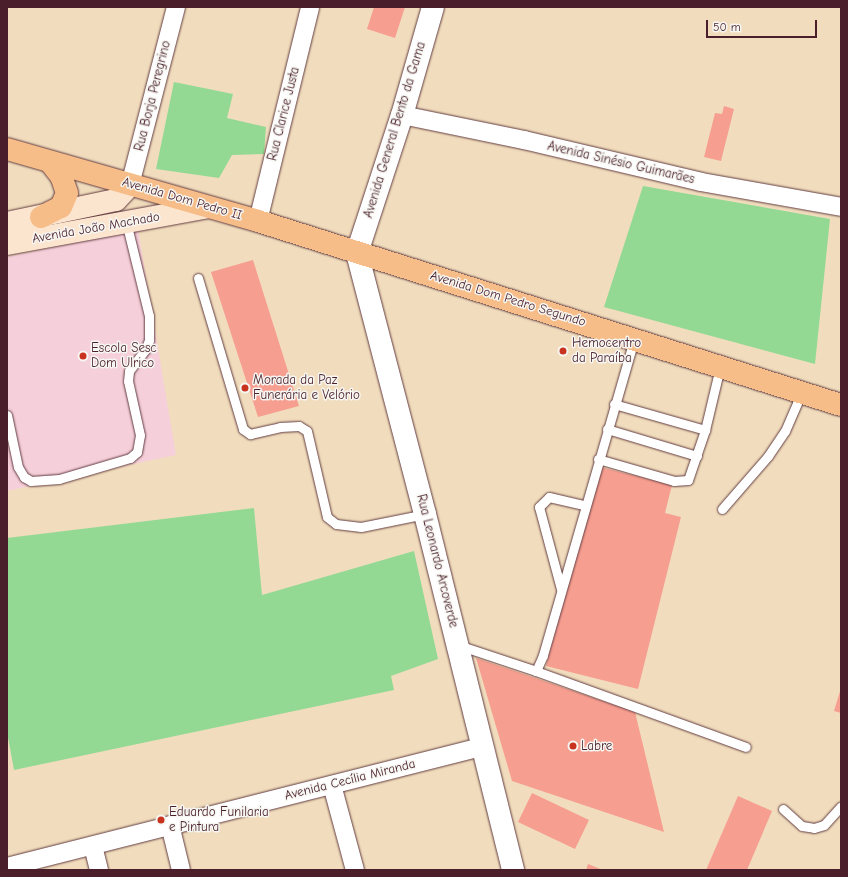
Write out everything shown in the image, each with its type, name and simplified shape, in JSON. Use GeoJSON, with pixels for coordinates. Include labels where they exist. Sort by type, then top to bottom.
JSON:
{"type":"FeatureCollection","features":[{"type":"Feature","properties":{"kind":"main road","name":"Avenida Dom Pedro II"},"geometry":{"type":"LineString","coordinates":[[7,149],[258,220],[357,253]]}},
{"type":"Feature","properties":{"kind":"main road"},"geometry":{"type":"LineString","coordinates":[[41,217],[61,207],[67,193],[61,176],[50,162]]}},
{"type":"Feature","properties":{"kind":"main road","name":"Avenida João Machado"},"geometry":{"type":"LineString","coordinates":[[7,223],[116,200],[130,185]]}},
{"type":"Feature","properties":{"kind":"main road","name":"Avenida João Machado"},"geometry":{"type":"LineString","coordinates":[[7,244],[208,207]]}},
{"type":"Feature","properties":{"kind":"main road","name":"Avenida Dom Pedro Segundo"},"geometry":{"type":"LineString","coordinates":[[357,253],[634,338],[801,394],[841,405]]}},
{"type":"Feature","properties":{"kind":"street","name":"Rua Borja Peregrino"},"geometry":{"type":"LineString","coordinates":[[130,185],[176,7]]}},
{"type":"Feature","properties":{"kind":"street","name":"Rua Clarice Justa"},"geometry":{"type":"LineString","coordinates":[[258,220],[310,7]]}},
{"type":"Feature","properties":{"kind":"street","name":"Avenida General Bento da Gama"},"geometry":{"type":"LineString","coordinates":[[357,253],[402,115],[432,7]]}},
{"type":"Feature","properties":{"kind":"street","name":"Avenida Sinésio Guimarães"},"geometry":{"type":"LineString","coordinates":[[402,115],[524,140],[701,182],[841,207]]}},
{"type":"Feature","properties":{"kind":"street","name":"Rua Leonardo Arcoverde"},"geometry":{"type":"LineString","coordinates":[[357,253],[484,746],[513,870]]}},
{"type":"Feature","properties":{"kind":"street","name":"Avenida Cecília Miranda"},"geometry":{"type":"LineString","coordinates":[[18,867],[170,825],[332,786],[484,746]]}},
{"type":"Feature","properties":{"kind":"street"},"geometry":{"type":"LineString","coordinates":[[332,786],[355,870]]}},
{"type":"Feature","properties":{"kind":"street"},"geometry":{"type":"LineString","coordinates":[[170,825],[181,870]]}},
{"type":"Feature","properties":{"kind":"street"},"geometry":{"type":"LineString","coordinates":[[93,846],[99,870]]}},
{"type":"Feature","properties":{"kind":"lane"},"geometry":{"type":"LineString","coordinates":[[7,415],[18,467],[24,477],[31,481],[59,479],[130,458],[137,452],[140,435],[128,381],[129,371],[145,350],[149,340],[149,316],[126,222]]}},
{"type":"Feature","properties":{"kind":"lane"},"geometry":{"type":"LineString","coordinates":[[198,278],[243,429],[250,434],[280,427],[299,426],[307,431],[328,517],[336,524],[361,527],[425,514]]}},
{"type":"Feature","properties":{"kind":"lane"},"geometry":{"type":"LineString","coordinates":[[536,671],[543,655],[598,459],[634,338]]}},
{"type":"Feature","properties":{"kind":"lane"},"geometry":{"type":"LineString","coordinates":[[598,459],[679,482],[691,476],[705,430],[720,367]]}},
{"type":"Feature","properties":{"kind":"lane"},"geometry":{"type":"LineString","coordinates":[[722,509],[768,456],[785,431],[801,394]]}},
{"type":"Feature","properties":{"kind":"lane"},"geometry":{"type":"LineString","coordinates":[[614,404],[705,430]]}},
{"type":"Feature","properties":{"kind":"lane"},"geometry":{"type":"LineString","coordinates":[[607,430],[697,456]]}},
{"type":"Feature","properties":{"kind":"lane"},"geometry":{"type":"LineString","coordinates":[[561,590],[539,507],[549,497],[585,505]]}},
{"type":"Feature","properties":{"kind":"lane"},"geometry":{"type":"LineString","coordinates":[[458,645],[536,671],[746,747]]}},
{"type":"Feature","properties":{"kind":"lane"},"geometry":{"type":"LineString","coordinates":[[782,809],[802,826],[814,828],[824,825],[841,806]]}},
{"type":"Feature","properties":{"kind":"shaded area","name":"Escola Sesc Dom Ulrico"},"geometry":{"type":"Polygon","coordinates":[[[138,230],[176,455],[7,491],[7,257],[138,230]]]}},
{"type":"Feature","properties":{"kind":"green space"},"geometry":{"type":"Polygon","coordinates":[[[174,82],[233,94],[227,118],[266,127],[264,154],[232,155],[219,178],[156,169],[174,82]]]}},
{"type":"Feature","properties":{"kind":"green space"},"geometry":{"type":"Polygon","coordinates":[[[643,186],[830,219],[815,364],[604,307],[643,186]]]}},
{"type":"Feature","properties":{"kind":"green space"},"geometry":{"type":"Polygon","coordinates":[[[254,508],[262,595],[414,551],[438,659],[391,676],[394,690],[14,770],[7,732],[7,538],[254,508]]]}},
{"type":"Feature","properties":{"kind":"building"},"geometry":{"type":"Polygon","coordinates":[[[374,7],[405,7],[395,38],[367,29],[374,7]]]}},
{"type":"Feature","properties":{"kind":"building"},"geometry":{"type":"Polygon","coordinates":[[[724,106],[734,109],[721,161],[704,157],[715,113],[722,114],[724,106]]]}},
{"type":"Feature","properties":{"kind":"building"},"geometry":{"type":"Polygon","coordinates":[[[253,260],[299,406],[258,417],[211,272],[253,260]]]}},
{"type":"Feature","properties":{"kind":"building"},"geometry":{"type":"Polygon","coordinates":[[[596,466],[672,485],[665,513],[681,517],[638,689],[546,666],[596,466]]]}},
{"type":"Feature","properties":{"kind":"building","name":"Labre"},"geometry":{"type":"Polygon","coordinates":[[[476,658],[635,712],[664,832],[512,781],[476,658]]]}},
{"type":"Feature","properties":{"kind":"building"},"geometry":{"type":"Polygon","coordinates":[[[841,688],[841,713],[834,711],[841,688]]]}},
{"type":"Feature","properties":{"kind":"building"},"geometry":{"type":"Polygon","coordinates":[[[532,793],[589,820],[575,849],[518,822],[532,793]]]}},
{"type":"Feature","properties":{"kind":"building"},"geometry":{"type":"Polygon","coordinates":[[[738,796],[772,811],[747,870],[706,870],[738,796]]]}},
{"type":"Feature","properties":{"kind":"building"},"geometry":{"type":"Polygon","coordinates":[[[588,864],[603,870],[586,870],[588,864]]]}},
{"type":"Feature","properties":{"kind":"place","name":"Hemocentro da Paraíba"},"geometry":{"type":"Point","coordinates":[563,351]}},
{"type":"Feature","properties":{"kind":"place","name":"Escola Sesc Dom Ulrico"},"geometry":{"type":"Point","coordinates":[83,356]}},
{"type":"Feature","properties":{"kind":"place","name":"Morada da Paz Funerária e Velório"},"geometry":{"type":"Point","coordinates":[245,388]}},
{"type":"Feature","properties":{"kind":"place","name":"Labre"},"geometry":{"type":"Point","coordinates":[573,746]}},
{"type":"Feature","properties":{"kind":"place","name":"Eduardo Funilaria e Pintura"},"geometry":{"type":"Point","coordinates":[161,820]}}]}
